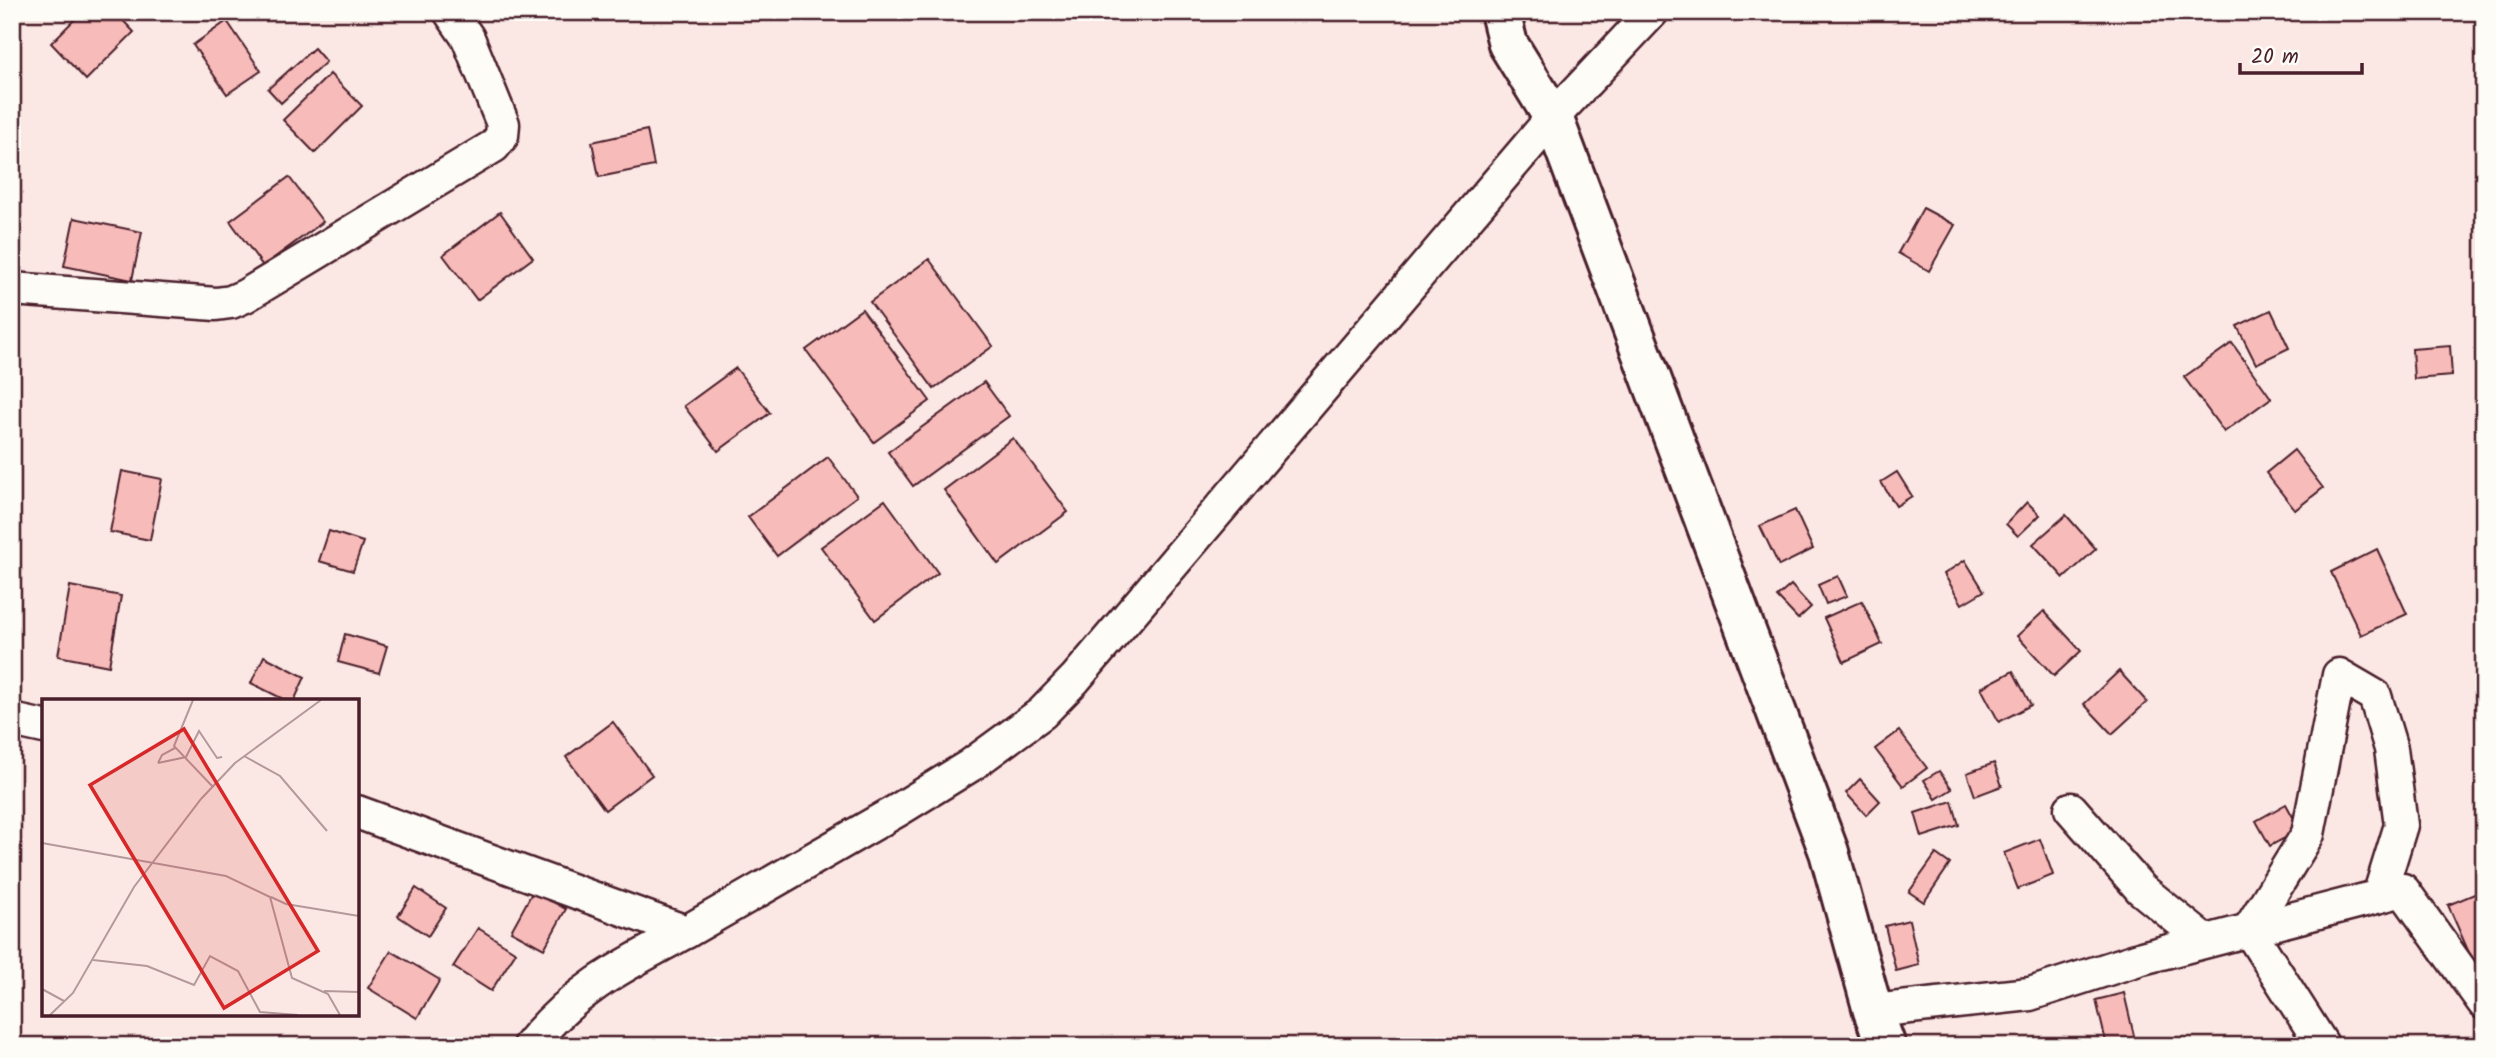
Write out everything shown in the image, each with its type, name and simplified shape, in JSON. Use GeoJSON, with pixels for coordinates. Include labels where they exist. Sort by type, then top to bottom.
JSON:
{"type":"FeatureCollection","features":[{"type":"Feature","properties":{"kind":"street"},"geometry":{"type":"LineString","coordinates":[[12,289],[216,304],[231,302],[494,146],[502,136],[503,124],[468,38],[450,12]]}},
{"type":"Feature","properties":{"kind":"street"},"geometry":{"type":"LineString","coordinates":[[1500,12],[1508,44],[1553,117],[1829,852],[1873,1011],[1886,1046]]}},
{"type":"Feature","properties":{"kind":"street"},"geometry":{"type":"LineString","coordinates":[[529,1046],[544,1027],[579,995],[620,967],[687,932],[898,810],[971,765],[1042,713],[1075,679],[1553,117],[1652,12]]}},
{"type":"Feature","properties":{"kind":"street"},"geometry":{"type":"LineString","coordinates":[[2249,930],[2308,834],[2339,675],[2375,696],[2391,749],[2401,825],[2379,896]]}},
{"type":"Feature","properties":{"kind":"street"},"geometry":{"type":"LineString","coordinates":[[12,720],[42,727]]}},
{"type":"Feature","properties":{"kind":"street"},"geometry":{"type":"LineString","coordinates":[[2071,809],[2141,889],[2205,941]]}},
{"type":"Feature","properties":{"kind":"street"},"geometry":{"type":"LineString","coordinates":[[359,813],[687,932]]}},
{"type":"Feature","properties":{"kind":"street"},"geometry":{"type":"LineString","coordinates":[[1873,1011],[2030,994],[2142,958],[2403,890],[2484,1003]]}},
{"type":"Feature","properties":{"kind":"street"},"geometry":{"type":"LineString","coordinates":[[2249,930],[2323,1046]]}},
{"type":"Feature","properties":{"kind":"building"},"geometry":{"type":"Polygon","coordinates":[[[82,12],[115,12],[134,32],[86,80],[51,43],[82,12]]]}},
{"type":"Feature","properties":{"kind":"building"},"geometry":{"type":"Polygon","coordinates":[[[227,21],[261,71],[227,94],[193,45],[227,21]]]}},
{"type":"Feature","properties":{"kind":"building"},"geometry":{"type":"Polygon","coordinates":[[[314,48],[326,62],[281,103],[268,89],[314,48]]]}},
{"type":"Feature","properties":{"kind":"building"},"geometry":{"type":"Polygon","coordinates":[[[330,74],[362,106],[315,153],[283,120],[330,74]]]}},
{"type":"Feature","properties":{"kind":"building"},"geometry":{"type":"Polygon","coordinates":[[[647,130],[654,166],[599,177],[592,142],[647,130]]]}},
{"type":"Feature","properties":{"kind":"building"},"geometry":{"type":"Polygon","coordinates":[[[289,177],[323,222],[263,266],[230,221],[289,177]]]}},
{"type":"Feature","properties":{"kind":"building"},"geometry":{"type":"Polygon","coordinates":[[[1923,208],[1955,225],[1929,271],[1898,253],[1923,208]]]}},
{"type":"Feature","properties":{"kind":"building"},"geometry":{"type":"Polygon","coordinates":[[[500,212],[533,258],[477,300],[443,255],[500,212]]]}},
{"type":"Feature","properties":{"kind":"building"},"geometry":{"type":"Polygon","coordinates":[[[74,218],[142,232],[132,280],[64,266],[74,218]]]}},
{"type":"Feature","properties":{"kind":"building"},"geometry":{"type":"Polygon","coordinates":[[[929,259],[993,346],[934,389],[870,302],[929,259]]]}},
{"type":"Feature","properties":{"kind":"building"},"geometry":{"type":"Polygon","coordinates":[[[862,309],[930,401],[874,442],[806,350],[862,309]]]}},
{"type":"Feature","properties":{"kind":"building"},"geometry":{"type":"Polygon","coordinates":[[[2271,310],[2289,348],[2256,364],[2237,326],[2271,310]]]}},
{"type":"Feature","properties":{"kind":"building"},"geometry":{"type":"Polygon","coordinates":[[[2232,343],[2271,398],[2224,432],[2184,377],[2232,343]]]}},
{"type":"Feature","properties":{"kind":"building"},"geometry":{"type":"Polygon","coordinates":[[[2450,346],[2452,376],[2414,379],[2412,349],[2450,346]]]}},
{"type":"Feature","properties":{"kind":"building"},"geometry":{"type":"Polygon","coordinates":[[[736,368],[770,413],[718,451],[684,406],[736,368]]]}},
{"type":"Feature","properties":{"kind":"building"},"geometry":{"type":"Polygon","coordinates":[[[984,382],[1009,416],[913,486],[888,452],[984,382]]]}},
{"type":"Feature","properties":{"kind":"building"},"geometry":{"type":"Polygon","coordinates":[[[1013,438],[1068,512],[998,564],[944,490],[1013,438]]]}},
{"type":"Feature","properties":{"kind":"building"},"geometry":{"type":"Polygon","coordinates":[[[2294,450],[2323,488],[2295,510],[2266,473],[2294,450]]]}},
{"type":"Feature","properties":{"kind":"building"},"geometry":{"type":"Polygon","coordinates":[[[828,457],[857,496],[777,556],[748,517],[828,457]]]}},
{"type":"Feature","properties":{"kind":"building"},"geometry":{"type":"Polygon","coordinates":[[[122,471],[162,479],[150,540],[110,532],[122,471]]]}},
{"type":"Feature","properties":{"kind":"building"},"geometry":{"type":"Polygon","coordinates":[[[1897,472],[1912,496],[1896,506],[1881,482],[1897,472]]]}},
{"type":"Feature","properties":{"kind":"building"},"geometry":{"type":"Polygon","coordinates":[[[885,500],[938,573],[875,620],[821,547],[885,500]]]}},
{"type":"Feature","properties":{"kind":"building"},"geometry":{"type":"Polygon","coordinates":[[[2027,502],[2040,515],[2018,536],[2006,524],[2027,502]]]}},
{"type":"Feature","properties":{"kind":"building"},"geometry":{"type":"Polygon","coordinates":[[[1795,510],[1813,549],[1779,566],[1760,526],[1795,510]]]}},
{"type":"Feature","properties":{"kind":"building"},"geometry":{"type":"Polygon","coordinates":[[[2066,515],[2096,549],[2064,578],[2033,544],[2066,515]]]}},
{"type":"Feature","properties":{"kind":"building"},"geometry":{"type":"Polygon","coordinates":[[[329,531],[363,542],[353,571],[319,561],[329,531]]]}},
{"type":"Feature","properties":{"kind":"building"},"geometry":{"type":"Polygon","coordinates":[[[2377,549],[2407,614],[2361,635],[2331,572],[2377,549]]]}},
{"type":"Feature","properties":{"kind":"building"},"geometry":{"type":"Polygon","coordinates":[[[1965,560],[1984,591],[1962,604],[1944,574],[1965,560]]]}},
{"type":"Feature","properties":{"kind":"building"},"geometry":{"type":"Polygon","coordinates":[[[1838,576],[1847,596],[1826,604],[1818,585],[1838,576]]]}},
{"type":"Feature","properties":{"kind":"building"},"geometry":{"type":"Polygon","coordinates":[[[1791,585],[1811,607],[1798,619],[1777,597],[1791,585]]]}},
{"type":"Feature","properties":{"kind":"building"},"geometry":{"type":"Polygon","coordinates":[[[70,586],[121,596],[109,666],[58,656],[70,586]]]}},
{"type":"Feature","properties":{"kind":"building"},"geometry":{"type":"Polygon","coordinates":[[[1862,601],[1882,644],[1844,662],[1824,618],[1862,601]]]}},
{"type":"Feature","properties":{"kind":"building"},"geometry":{"type":"Polygon","coordinates":[[[2044,611],[2081,651],[2054,676],[2017,636],[2044,611]]]}},
{"type":"Feature","properties":{"kind":"building"},"geometry":{"type":"Polygon","coordinates":[[[345,634],[387,646],[379,673],[338,662],[345,634]]]}},
{"type":"Feature","properties":{"kind":"building"},"geometry":{"type":"Polygon","coordinates":[[[264,656],[305,677],[295,699],[283,699],[251,683],[264,656]]]}},
{"type":"Feature","properties":{"kind":"building"},"geometry":{"type":"Polygon","coordinates":[[[2013,671],[2031,705],[1999,722],[1981,688],[2013,671]]]}},
{"type":"Feature","properties":{"kind":"building"},"geometry":{"type":"Polygon","coordinates":[[[2119,671],[2147,702],[2112,734],[2084,704],[2119,671]]]}},
{"type":"Feature","properties":{"kind":"building"},"geometry":{"type":"Polygon","coordinates":[[[613,722],[652,775],[605,810],[566,757],[613,722]]]}},
{"type":"Feature","properties":{"kind":"building"},"geometry":{"type":"Polygon","coordinates":[[[1899,731],[1927,768],[1903,786],[1875,749],[1899,731]]]}},
{"type":"Feature","properties":{"kind":"building"},"geometry":{"type":"Polygon","coordinates":[[[1994,763],[2002,786],[1975,796],[1967,773],[1994,763]]]}},
{"type":"Feature","properties":{"kind":"building"},"geometry":{"type":"Polygon","coordinates":[[[1939,771],[1952,789],[1936,799],[1924,780],[1939,771]]]}},
{"type":"Feature","properties":{"kind":"building"},"geometry":{"type":"Polygon","coordinates":[[[1860,779],[1880,801],[1866,815],[1846,793],[1860,779]]]}},
{"type":"Feature","properties":{"kind":"building"},"geometry":{"type":"Polygon","coordinates":[[[1952,801],[1959,825],[1922,837],[1915,813],[1952,801]]]}},
{"type":"Feature","properties":{"kind":"building"},"geometry":{"type":"Polygon","coordinates":[[[2286,804],[2300,830],[2270,846],[2256,821],[2286,804]]]}},
{"type":"Feature","properties":{"kind":"building"},"geometry":{"type":"Polygon","coordinates":[[[2040,839],[2053,875],[2018,889],[2004,853],[2040,839]]]}},
{"type":"Feature","properties":{"kind":"building"},"geometry":{"type":"Polygon","coordinates":[[[1936,854],[1950,864],[1924,902],[1909,892],[1936,854]]]}},
{"type":"Feature","properties":{"kind":"building"},"geometry":{"type":"Polygon","coordinates":[[[416,888],[446,908],[428,936],[398,916],[416,888]]]}},
{"type":"Feature","properties":{"kind":"building"},"geometry":{"type":"Polygon","coordinates":[[[2484,890],[2484,968],[2477,971],[2448,905],[2484,890]]]}},
{"type":"Feature","properties":{"kind":"building"},"geometry":{"type":"Polygon","coordinates":[[[533,891],[566,909],[544,949],[511,931],[533,891]]]}},
{"type":"Feature","properties":{"kind":"building"},"geometry":{"type":"Polygon","coordinates":[[[1909,920],[1919,965],[1896,971],[1885,926],[1909,920]]]}},
{"type":"Feature","properties":{"kind":"building"},"geometry":{"type":"Polygon","coordinates":[[[478,928],[516,952],[491,991],[453,967],[478,928]]]}},
{"type":"Feature","properties":{"kind":"building"},"geometry":{"type":"Polygon","coordinates":[[[391,951],[440,980],[417,1018],[368,988],[391,951]]]}},
{"type":"Feature","properties":{"kind":"building"},"geometry":{"type":"Polygon","coordinates":[[[2124,993],[2135,1040],[2107,1046],[2096,1000],[2124,993]]]}}]}
